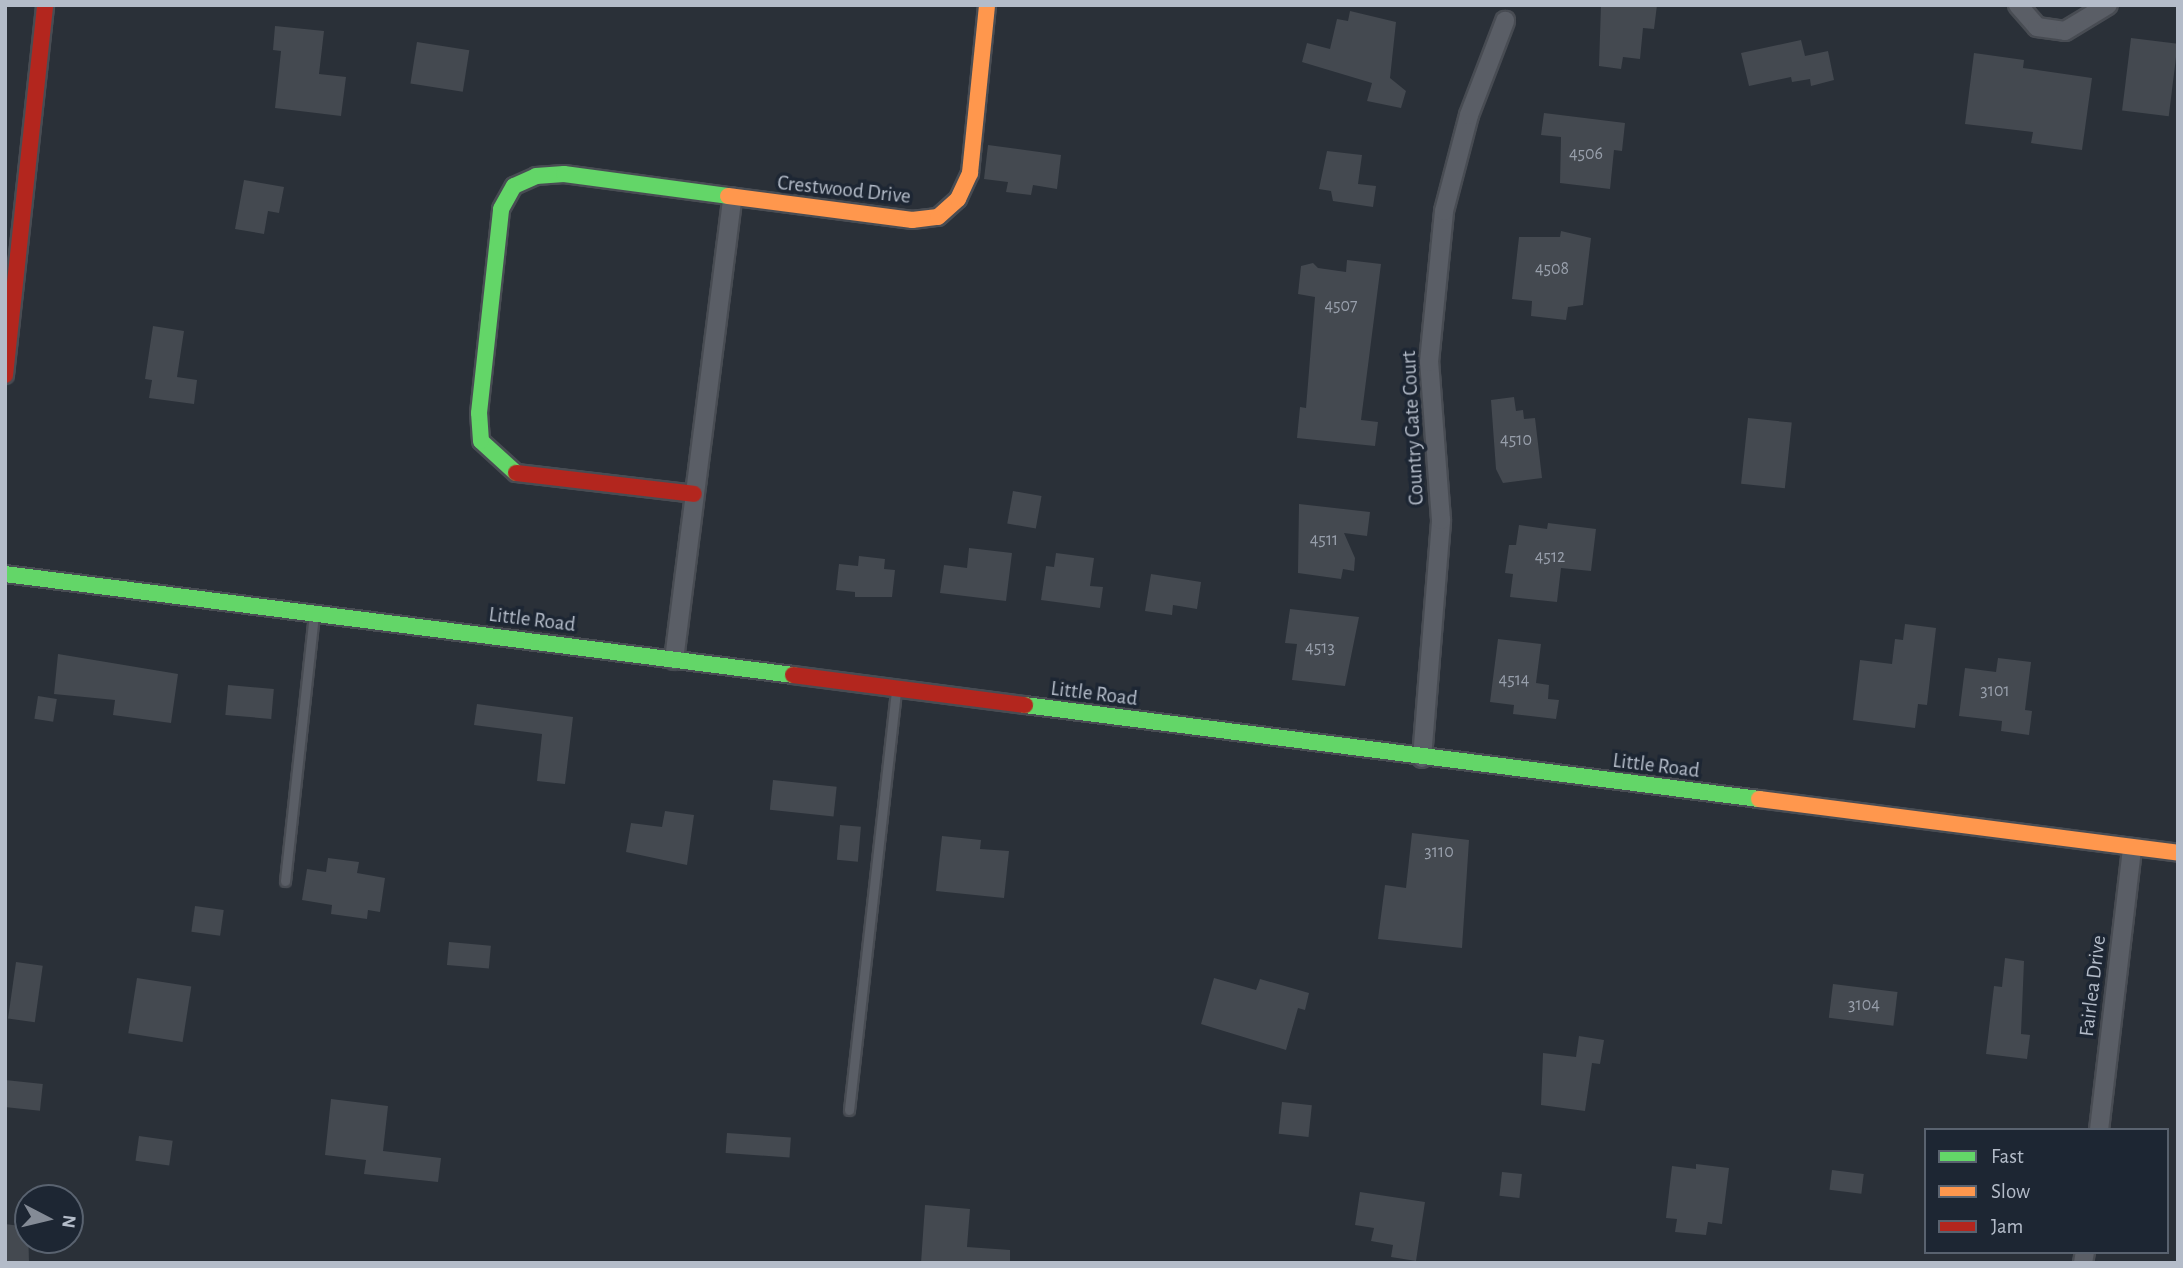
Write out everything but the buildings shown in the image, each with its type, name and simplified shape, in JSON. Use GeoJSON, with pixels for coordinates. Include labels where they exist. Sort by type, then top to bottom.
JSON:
{"type":"FeatureCollection","features":[{"type":"Feature","properties":{"kind":"street"},"geometry":{"type":"LineString","coordinates":[[5,375],[45,5]]}},
{"type":"Feature","properties":{"kind":"street","name":"Crestwood Drive"},"geometry":{"type":"LineString","coordinates":[[694,494],[517,473],[481,441],[478,413],[501,209],[514,186],[536,176],[564,174],[912,220],[938,218],[958,199],[970,173],[987,5]]}},
{"type":"Feature","properties":{"kind":"street"},"geometry":{"type":"LineString","coordinates":[[2018,5],[2037,27],[2065,31],[2108,5]]}},
{"type":"Feature","properties":{"kind":"street","name":"Country Gate Court"},"geometry":{"type":"LineString","coordinates":[[1422,758],[1441,520],[1429,362],[1444,211],[1469,115],[1504,21]]}},
{"type":"Feature","properties":{"kind":"street"},"geometry":{"type":"LineString","coordinates":[[674,660],[732,198]]}},
{"type":"Feature","properties":{"kind":"street","name":"Little Road"},"geometry":{"type":"LineString","coordinates":[[5,574],[2178,853]]}},
{"type":"Feature","properties":{"kind":"street","name":"Fairlea Drive"},"geometry":{"type":"LineString","coordinates":[[2099,1128],[2132,848]]}},
{"type":"Feature","properties":{"kind":"lane"},"geometry":{"type":"LineString","coordinates":[[285,881],[315,613]]}},
{"type":"Feature","properties":{"kind":"lane"},"geometry":{"type":"LineString","coordinates":[[849,1110],[896,689]]}},
{"type":"Feature","properties":{"kind":"traffic: fast"},"geometry":{"type":"LineString","coordinates":[[516,473],[481,441],[479,413],[501,209],[514,186],[536,176],[564,174],[728,196]]}},
{"type":"Feature","properties":{"kind":"traffic: fast"},"geometry":{"type":"LineString","coordinates":[[5,574],[793,675]]}},
{"type":"Feature","properties":{"kind":"traffic: fast"},"geometry":{"type":"LineString","coordinates":[[1025,705],[1759,799]]}},
{"type":"Feature","properties":{"kind":"traffic: slow"},"geometry":{"type":"LineString","coordinates":[[728,196],[912,220],[938,217],[958,199],[970,173],[987,5]]}},
{"type":"Feature","properties":{"kind":"traffic: slow"},"geometry":{"type":"LineString","coordinates":[[1759,799],[2178,853]]}},
{"type":"Feature","properties":{"kind":"traffic: jam"},"geometry":{"type":"LineString","coordinates":[[5,375],[45,5]]}},
{"type":"Feature","properties":{"kind":"traffic: jam"},"geometry":{"type":"LineString","coordinates":[[516,473],[694,494]]}},
{"type":"Feature","properties":{"kind":"traffic: jam"},"geometry":{"type":"LineString","coordinates":[[793,675],[1025,705]]}}]}
